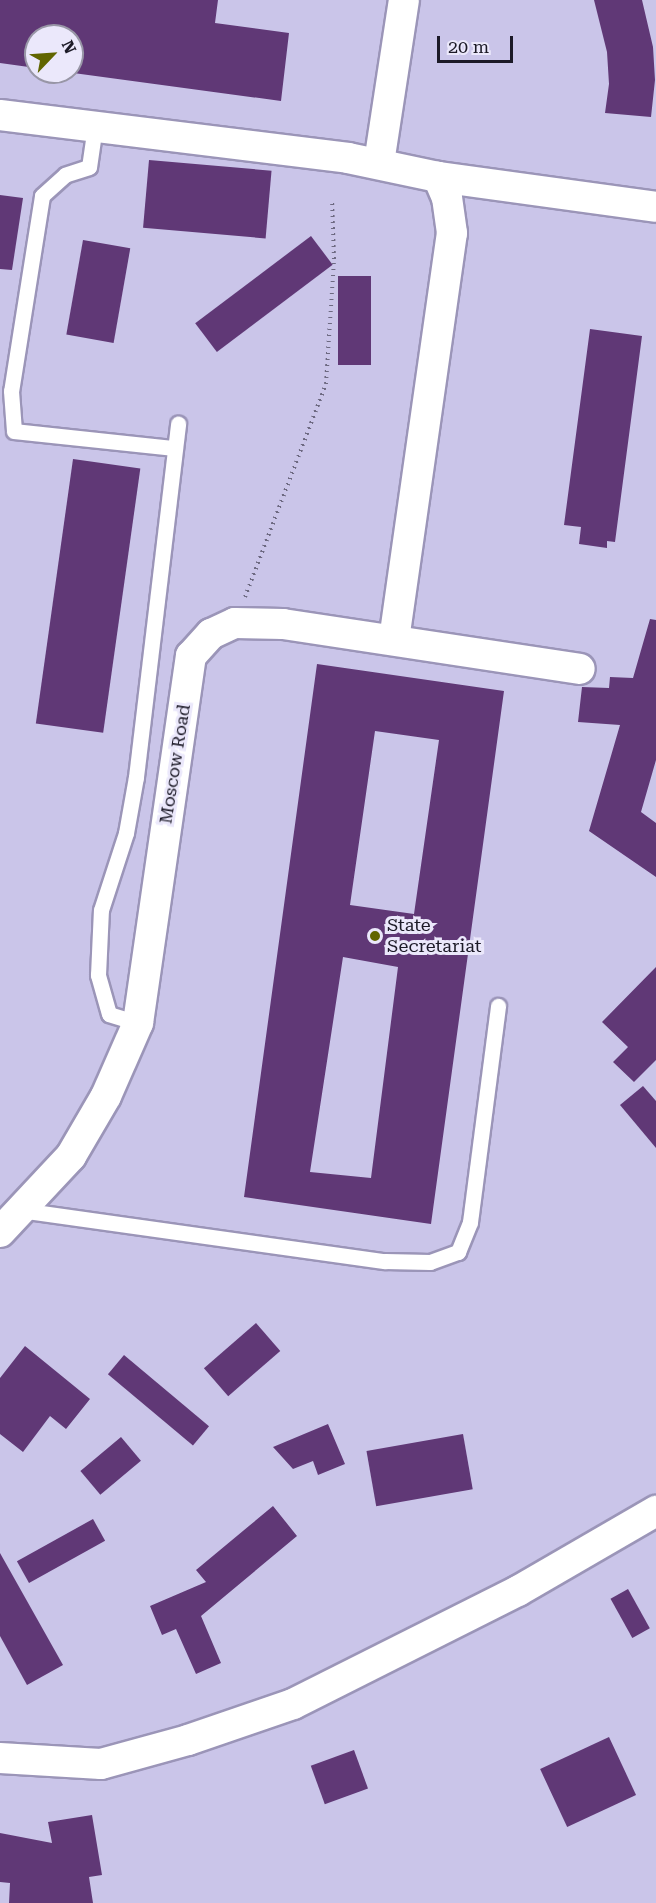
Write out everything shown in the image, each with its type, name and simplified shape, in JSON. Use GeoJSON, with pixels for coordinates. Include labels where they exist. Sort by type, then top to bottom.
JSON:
{"type":"FeatureCollection","features":[{"type":"Feature","properties":{"kind":"street"},"geometry":{"type":"LineString","coordinates":[[379,163],[404,0]]}},
{"type":"Feature","properties":{"kind":"street"},"geometry":{"type":"LineString","coordinates":[[0,115],[379,163],[438,177],[656,207]]}},
{"type":"Feature","properties":{"kind":"street"},"geometry":{"type":"LineString","coordinates":[[394,640],[452,233],[447,198],[438,177]]}},
{"type":"Feature","properties":{"kind":"street","name":"Moscow Road"},"geometry":{"type":"LineString","coordinates":[[0,1232],[71,1156],[106,1096],[138,1023],[191,656],[211,634],[235,623],[283,624],[580,669]]}},
{"type":"Feature","properties":{"kind":"street"},"geometry":{"type":"LineString","coordinates":[[0,1758],[101,1764],[188,1740],[293,1704],[518,1590],[656,1510]]}},
{"type":"Feature","properties":{"kind":"lane"},"geometry":{"type":"LineString","coordinates":[[95,126],[89,166],[65,175],[42,196],[11,391],[14,432],[174,448]]}},
{"type":"Feature","properties":{"kind":"lane"},"geometry":{"type":"LineString","coordinates":[[138,1023],[109,1014],[98,975],[100,910],[126,833],[136,777],[178,423]]}},
{"type":"Feature","properties":{"kind":"lane"},"geometry":{"type":"LineString","coordinates":[[20,1210],[385,1261],[430,1262],[458,1252],[470,1222],[498,1006]]}},
{"type":"Feature","properties":{"kind":"path"},"geometry":{"type":"LineString","coordinates":[[235,623],[326,384],[334,259],[332,199]]}},
{"type":"Feature","properties":{"kind":"building"},"geometry":{"type":"Polygon","coordinates":[[[0,0],[218,0],[215,23],[289,33],[281,101],[84,74],[84,24],[24,24],[24,66],[0,63],[0,0]]]}},
{"type":"Feature","properties":{"kind":"building"},"geometry":{"type":"Polygon","coordinates":[[[594,0],[642,0],[653,47],[655,80],[651,117],[605,113],[609,84],[607,52],[594,0]]]}},
{"type":"Feature","properties":{"kind":"building"},"geometry":{"type":"Polygon","coordinates":[[[149,160],[272,171],[266,238],[143,228],[149,160]]]}},
{"type":"Feature","properties":{"kind":"building"},"geometry":{"type":"Polygon","coordinates":[[[0,195],[23,198],[12,270],[0,269],[0,195]]]}},
{"type":"Feature","properties":{"kind":"building"},"geometry":{"type":"Polygon","coordinates":[[[311,236],[333,265],[217,352],[195,323],[311,236]]]}},
{"type":"Feature","properties":{"kind":"building"},"geometry":{"type":"Polygon","coordinates":[[[83,240],[130,248],[114,343],[66,335],[83,240]]]}},
{"type":"Feature","properties":{"kind":"building"},"geometry":{"type":"Polygon","coordinates":[[[338,276],[371,276],[371,365],[338,365],[338,276]]]}},
{"type":"Feature","properties":{"kind":"building"},"geometry":{"type":"Polygon","coordinates":[[[590,329],[642,336],[615,542],[607,541],[607,548],[579,544],[581,527],[564,525],[590,329]]]}},
{"type":"Feature","properties":{"kind":"building"},"geometry":{"type":"Polygon","coordinates":[[[73,459],[140,468],[103,733],[36,723],[73,459]]]}},
{"type":"Feature","properties":{"kind":"building"},"geometry":{"type":"Polygon","coordinates":[[[650,619],[656,620],[656,760],[641,812],[656,823],[656,877],[589,831],[620,725],[578,722],[582,687],[609,688],[610,677],[633,678],[650,619]]]}},
{"type":"Feature","properties":{"kind":"building","name":"State Secretariat"},"geometry":{"type":"Polygon","coordinates":[[[317,664],[504,691],[431,1224],[244,1197],[317,664]],[[375,731],[350,905],[414,914],[439,740],[375,731]],[[343,957],[310,1172],[371,1178],[398,967],[343,957]]]}},
{"type":"Feature","properties":{"kind":"building"},"geometry":{"type":"Polygon","coordinates":[[[656,967],[656,1060],[634,1082],[613,1062],[628,1047],[602,1022],[656,967]]]}},
{"type":"Feature","properties":{"kind":"building"},"geometry":{"type":"Polygon","coordinates":[[[643,1086],[656,1101],[656,1148],[620,1105],[643,1086]]]}},
{"type":"Feature","properties":{"kind":"building"},"geometry":{"type":"Polygon","coordinates":[[[256,1323],[280,1351],[228,1396],[204,1368],[256,1323]]]}},
{"type":"Feature","properties":{"kind":"building"},"geometry":{"type":"Polygon","coordinates":[[[25,1346],[90,1399],[66,1429],[50,1416],[23,1452],[0,1434],[0,1378],[25,1346]]]}},
{"type":"Feature","properties":{"kind":"building"},"geometry":{"type":"Polygon","coordinates":[[[124,1355],[209,1426],[193,1446],[108,1374],[124,1355]]]}},
{"type":"Feature","properties":{"kind":"building"},"geometry":{"type":"Polygon","coordinates":[[[328,1424],[345,1464],[318,1475],[313,1461],[293,1469],[273,1447],[328,1424]]]}},
{"type":"Feature","properties":{"kind":"building"},"geometry":{"type":"Polygon","coordinates":[[[463,1434],[473,1489],[376,1506],[366,1451],[463,1434]]]}},
{"type":"Feature","properties":{"kind":"building"},"geometry":{"type":"Polygon","coordinates":[[[121,1437],[141,1461],[100,1495],[80,1471],[121,1437]]]}},
{"type":"Feature","properties":{"kind":"building"},"geometry":{"type":"Polygon","coordinates":[[[273,1506],[297,1536],[201,1616],[221,1663],[196,1674],[176,1629],[162,1635],[150,1606],[206,1582],[196,1570],[273,1506]]]}},
{"type":"Feature","properties":{"kind":"building"},"geometry":{"type":"Polygon","coordinates":[[[93,1519],[105,1541],[29,1583],[17,1561],[93,1519]]]}},
{"type":"Feature","properties":{"kind":"building"},"geometry":{"type":"Polygon","coordinates":[[[0,1553],[63,1665],[27,1685],[0,1636],[0,1553]]]}},
{"type":"Feature","properties":{"kind":"building"},"geometry":{"type":"Polygon","coordinates":[[[628,1589],[650,1628],[632,1638],[611,1599],[628,1589]]]}},
{"type":"Feature","properties":{"kind":"building"},"geometry":{"type":"Polygon","coordinates":[[[609,1737],[636,1795],[567,1827],[540,1769],[609,1737]]]}},
{"type":"Feature","properties":{"kind":"building"},"geometry":{"type":"Polygon","coordinates":[[[354,1750],[368,1789],[325,1804],[311,1766],[354,1750]]]}},
{"type":"Feature","properties":{"kind":"building"},"geometry":{"type":"Polygon","coordinates":[[[92,1815],[102,1875],[89,1877],[93,1903],[9,1903],[10,1883],[0,1882],[0,1833],[52,1843],[48,1822],[92,1815]]]}},
{"type":"Feature","properties":{"kind":"place","name":"State Secretariat"},"geometry":{"type":"Point","coordinates":[375,936]}}]}
